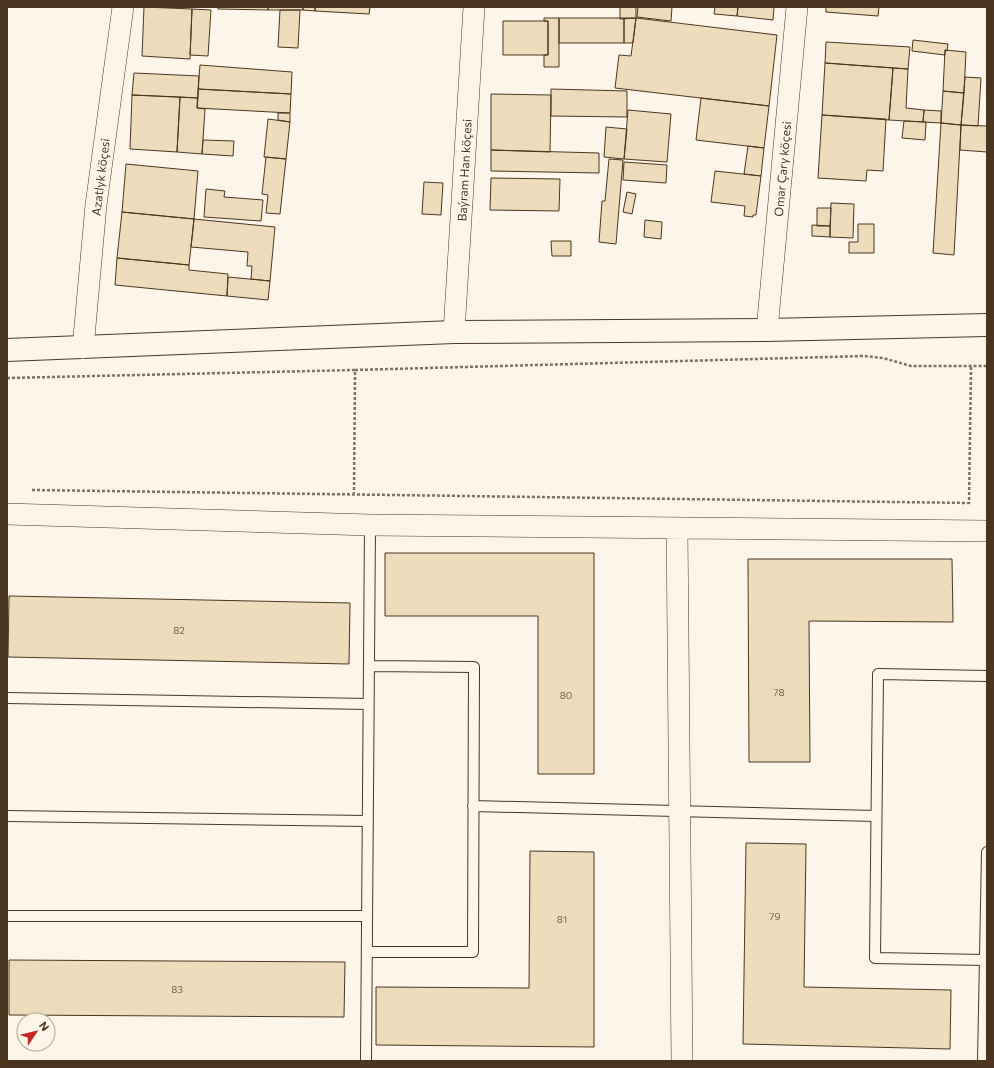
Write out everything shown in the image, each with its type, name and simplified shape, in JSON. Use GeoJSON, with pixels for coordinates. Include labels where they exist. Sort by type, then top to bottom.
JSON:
{"type":"FeatureCollection","features":[{"type":"Feature","properties":{"kind":"street","name":"Azatlyk köçesi"},"geometry":{"type":"LineString","coordinates":[[83,348],[96,205],[123,7]]}},
{"type":"Feature","properties":{"kind":"street","name":"Baýram Han köçesi"},"geometry":{"type":"LineString","coordinates":[[454,332],[474,7]]}},
{"type":"Feature","properties":{"kind":"street","name":"Omar Çary köçesi"},"geometry":{"type":"LineString","coordinates":[[767,330],[797,7]]}},
{"type":"Feature","properties":{"kind":"street"},"geometry":{"type":"LineString","coordinates":[[7,350],[454,332],[767,330],[987,325]]}},
{"type":"Feature","properties":{"kind":"street"},"geometry":{"type":"LineString","coordinates":[[7,514],[370,524],[987,531]]}},
{"type":"Feature","properties":{"kind":"street"},"geometry":{"type":"LineString","coordinates":[[676,528],[682,1061]]}},
{"type":"Feature","properties":{"kind":"lane"},"geometry":{"type":"LineString","coordinates":[[366,1061],[370,524]]}},
{"type":"Feature","properties":{"kind":"lane"},"geometry":{"type":"LineString","coordinates":[[368,666],[474,667],[473,952],[368,952]]}},
{"type":"Feature","properties":{"kind":"lane"},"geometry":{"type":"LineString","coordinates":[[985,960],[875,958],[876,816],[878,674],[987,676]]}},
{"type":"Feature","properties":{"kind":"lane"},"geometry":{"type":"LineString","coordinates":[[7,698],[368,704]]}},
{"type":"Feature","properties":{"kind":"lane"},"geometry":{"type":"LineString","coordinates":[[474,806],[876,816]]}},
{"type":"Feature","properties":{"kind":"lane"},"geometry":{"type":"LineString","coordinates":[[7,816],[367,821]]}},
{"type":"Feature","properties":{"kind":"lane"},"geometry":{"type":"LineString","coordinates":[[983,1061],[987,852]]}},
{"type":"Feature","properties":{"kind":"lane"},"geometry":{"type":"LineString","coordinates":[[7,916],[367,916]]}},
{"type":"Feature","properties":{"kind":"path"},"geometry":{"type":"LineString","coordinates":[[7,378],[864,356],[883,358],[911,366],[987,366]]}},
{"type":"Feature","properties":{"kind":"path"},"geometry":{"type":"LineString","coordinates":[[31,490],[969,503],[971,367]]}},
{"type":"Feature","properties":{"kind":"path"},"geometry":{"type":"LineString","coordinates":[[354,494],[355,370]]}},
{"type":"Feature","properties":{"kind":"building"},"geometry":{"type":"Polygon","coordinates":[[[144,7],[192,9],[190,59],[142,56],[144,7]]]}},
{"type":"Feature","properties":{"kind":"building"},"geometry":{"type":"Polygon","coordinates":[[[218,7],[268,7],[268,10],[218,9],[218,7]]]}},
{"type":"Feature","properties":{"kind":"building"},"geometry":{"type":"Polygon","coordinates":[[[268,7],[303,7],[303,10],[268,10],[268,7]]]}},
{"type":"Feature","properties":{"kind":"building"},"geometry":{"type":"Polygon","coordinates":[[[303,7],[315,7],[315,11],[303,10],[303,7]]]}},
{"type":"Feature","properties":{"kind":"building"},"geometry":{"type":"Polygon","coordinates":[[[315,7],[370,7],[369,14],[315,11],[315,7]]]}},
{"type":"Feature","properties":{"kind":"building"},"geometry":{"type":"Polygon","coordinates":[[[620,7],[636,7],[636,18],[620,19],[620,7]]]}},
{"type":"Feature","properties":{"kind":"building"},"geometry":{"type":"Polygon","coordinates":[[[638,7],[672,7],[671,21],[637,17],[638,7]]]}},
{"type":"Feature","properties":{"kind":"building"},"geometry":{"type":"Polygon","coordinates":[[[715,7],[738,7],[737,16],[714,14],[715,7]]]}},
{"type":"Feature","properties":{"kind":"building"},"geometry":{"type":"Polygon","coordinates":[[[738,7],[774,7],[773,20],[737,16],[738,7]]]}},
{"type":"Feature","properties":{"kind":"building"},"geometry":{"type":"Polygon","coordinates":[[[826,7],[879,7],[878,16],[826,12],[826,7]]]}},
{"type":"Feature","properties":{"kind":"building"},"geometry":{"type":"Polygon","coordinates":[[[192,9],[211,10],[208,56],[190,55],[192,9]]]}},
{"type":"Feature","properties":{"kind":"building"},"geometry":{"type":"Polygon","coordinates":[[[280,10],[300,10],[298,48],[278,47],[280,10]]]}},
{"type":"Feature","properties":{"kind":"building"},"geometry":{"type":"Polygon","coordinates":[[[544,18],[559,18],[559,67],[544,67],[544,55],[548,55],[548,21],[544,21],[544,18]]]}},
{"type":"Feature","properties":{"kind":"building"},"geometry":{"type":"Polygon","coordinates":[[[559,18],[624,18],[624,43],[559,43],[559,18]]]}},
{"type":"Feature","properties":{"kind":"building"},"geometry":{"type":"Polygon","coordinates":[[[624,18],[636,18],[633,43],[624,43],[624,18]]]}},
{"type":"Feature","properties":{"kind":"building"},"geometry":{"type":"Polygon","coordinates":[[[636,18],[777,35],[769,106],[615,88],[619,55],[631,56],[636,18]]]}},
{"type":"Feature","properties":{"kind":"building"},"geometry":{"type":"Polygon","coordinates":[[[503,21],[548,21],[548,55],[503,55],[503,21]]]}},
{"type":"Feature","properties":{"kind":"building"},"geometry":{"type":"Polygon","coordinates":[[[913,40],[948,44],[947,51],[945,50],[945,55],[912,51],[913,40]]]}},
{"type":"Feature","properties":{"kind":"building"},"geometry":{"type":"Polygon","coordinates":[[[826,42],[910,47],[908,69],[825,63],[826,42]]]}},
{"type":"Feature","properties":{"kind":"building"},"geometry":{"type":"Polygon","coordinates":[[[945,50],[966,52],[964,93],[943,91],[945,50]]]}},
{"type":"Feature","properties":{"kind":"building"},"geometry":{"type":"Polygon","coordinates":[[[825,63],[893,68],[889,120],[822,115],[825,63]]]}},
{"type":"Feature","properties":{"kind":"building"},"geometry":{"type":"Polygon","coordinates":[[[200,65],[292,72],[291,94],[198,89],[200,65]]]}},
{"type":"Feature","properties":{"kind":"building"},"geometry":{"type":"Polygon","coordinates":[[[893,68],[908,69],[906,108],[924,110],[923,122],[889,120],[893,68]]]}},
{"type":"Feature","properties":{"kind":"building"},"geometry":{"type":"Polygon","coordinates":[[[134,73],[199,76],[198,98],[132,95],[134,73]]]}},
{"type":"Feature","properties":{"kind":"building"},"geometry":{"type":"Polygon","coordinates":[[[965,77],[981,78],[978,126],[961,125],[965,77]]]}},
{"type":"Feature","properties":{"kind":"building"},"geometry":{"type":"Polygon","coordinates":[[[198,89],[291,94],[290,113],[197,108],[198,89]]]}},
{"type":"Feature","properties":{"kind":"building"},"geometry":{"type":"Polygon","coordinates":[[[551,89],[627,91],[627,117],[551,116],[551,89]]]}},
{"type":"Feature","properties":{"kind":"building"},"geometry":{"type":"Polygon","coordinates":[[[943,91],[964,93],[961,125],[941,123],[943,91]]]}},
{"type":"Feature","properties":{"kind":"building"},"geometry":{"type":"Polygon","coordinates":[[[491,94],[551,95],[550,152],[491,150],[491,94]]]}},
{"type":"Feature","properties":{"kind":"building"},"geometry":{"type":"Polygon","coordinates":[[[132,95],[180,97],[177,152],[130,149],[132,95]]]}},
{"type":"Feature","properties":{"kind":"building"},"geometry":{"type":"Polygon","coordinates":[[[180,97],[198,98],[197,108],[205,109],[202,154],[177,152],[180,97]]]}},
{"type":"Feature","properties":{"kind":"building"},"geometry":{"type":"Polygon","coordinates":[[[701,98],[769,106],[764,148],[696,140],[701,98]]]}},
{"type":"Feature","properties":{"kind":"building"},"geometry":{"type":"Polygon","coordinates":[[[628,110],[671,114],[667,162],[624,159],[628,110]]]}},
{"type":"Feature","properties":{"kind":"building"},"geometry":{"type":"Polygon","coordinates":[[[924,110],[941,111],[941,123],[923,122],[924,110]]]}},
{"type":"Feature","properties":{"kind":"building"},"geometry":{"type":"Polygon","coordinates":[[[278,113],[290,113],[290,122],[278,120],[278,113]]]}},
{"type":"Feature","properties":{"kind":"building"},"geometry":{"type":"Polygon","coordinates":[[[822,115],[886,119],[883,171],[867,170],[866,181],[818,178],[822,115]]]}},
{"type":"Feature","properties":{"kind":"building"},"geometry":{"type":"Polygon","coordinates":[[[268,119],[290,122],[286,159],[264,157],[268,119]]]}},
{"type":"Feature","properties":{"kind":"building"},"geometry":{"type":"Polygon","coordinates":[[[904,121],[926,122],[925,140],[902,138],[904,121]]]}},
{"type":"Feature","properties":{"kind":"building"},"geometry":{"type":"Polygon","coordinates":[[[941,123],[961,125],[954,255],[933,253],[941,123]]]}},
{"type":"Feature","properties":{"kind":"building"},"geometry":{"type":"Polygon","coordinates":[[[961,125],[987,126],[987,152],[960,150],[961,125]]]}},
{"type":"Feature","properties":{"kind":"building"},"geometry":{"type":"Polygon","coordinates":[[[606,127],[627,129],[624,159],[604,157],[606,127]]]}},
{"type":"Feature","properties":{"kind":"building"},"geometry":{"type":"Polygon","coordinates":[[[203,140],[234,141],[233,156],[202,154],[203,140]]]}},
{"type":"Feature","properties":{"kind":"building"},"geometry":{"type":"Polygon","coordinates":[[[748,146],[764,148],[761,176],[744,174],[748,146]]]}},
{"type":"Feature","properties":{"kind":"building"},"geometry":{"type":"Polygon","coordinates":[[[491,150],[599,153],[599,173],[491,171],[491,150]]]}},
{"type":"Feature","properties":{"kind":"building"},"geometry":{"type":"Polygon","coordinates":[[[266,157],[286,159],[280,214],[266,213],[268,195],[262,194],[266,157]]]}},
{"type":"Feature","properties":{"kind":"building"},"geometry":{"type":"Polygon","coordinates":[[[609,159],[623,160],[616,244],[599,242],[602,201],[605,201],[609,159]]]}},
{"type":"Feature","properties":{"kind":"building"},"geometry":{"type":"Polygon","coordinates":[[[624,162],[667,165],[666,183],[623,180],[624,162]]]}},
{"type":"Feature","properties":{"kind":"building"},"geometry":{"type":"Polygon","coordinates":[[[126,164],[198,171],[194,219],[122,212],[126,164]]]}},
{"type":"Feature","properties":{"kind":"building"},"geometry":{"type":"Polygon","coordinates":[[[715,171],[761,176],[756,215],[753,215],[753,217],[744,216],[745,206],[711,202],[715,171]]]}},
{"type":"Feature","properties":{"kind":"building"},"geometry":{"type":"Polygon","coordinates":[[[491,178],[560,179],[559,211],[490,210],[491,178]]]}},
{"type":"Feature","properties":{"kind":"building"},"geometry":{"type":"Polygon","coordinates":[[[424,182],[443,183],[441,215],[422,214],[424,182]]]}},
{"type":"Feature","properties":{"kind":"building"},"geometry":{"type":"Polygon","coordinates":[[[206,189],[225,191],[224,197],[263,200],[261,221],[204,217],[206,189]]]}},
{"type":"Feature","properties":{"kind":"building"},"geometry":{"type":"Polygon","coordinates":[[[627,192],[636,194],[632,214],[623,212],[627,192]]]}},
{"type":"Feature","properties":{"kind":"building"},"geometry":{"type":"Polygon","coordinates":[[[831,203],[854,204],[853,238],[830,237],[831,203]]]}},
{"type":"Feature","properties":{"kind":"building"},"geometry":{"type":"Polygon","coordinates":[[[817,208],[831,208],[830,226],[817,226],[817,208]]]}},
{"type":"Feature","properties":{"kind":"building"},"geometry":{"type":"Polygon","coordinates":[[[122,212],[194,219],[189,265],[117,258],[122,212]]]}},
{"type":"Feature","properties":{"kind":"building"},"geometry":{"type":"Polygon","coordinates":[[[194,219],[275,227],[270,281],[251,279],[252,266],[247,266],[248,252],[191,247],[194,219]]]}},
{"type":"Feature","properties":{"kind":"building"},"geometry":{"type":"Polygon","coordinates":[[[645,220],[662,222],[661,239],[644,237],[645,220]]]}},
{"type":"Feature","properties":{"kind":"building"},"geometry":{"type":"Polygon","coordinates":[[[858,224],[874,224],[874,253],[849,253],[849,242],[858,242],[858,224]]]}},
{"type":"Feature","properties":{"kind":"building"},"geometry":{"type":"Polygon","coordinates":[[[812,225],[830,226],[830,237],[812,236],[812,225]]]}},
{"type":"Feature","properties":{"kind":"building"},"geometry":{"type":"Polygon","coordinates":[[[551,241],[571,241],[571,256],[552,256],[551,241]]]}},
{"type":"Feature","properties":{"kind":"building"},"geometry":{"type":"Polygon","coordinates":[[[117,258],[189,265],[189,270],[228,274],[227,296],[115,285],[117,258]]]}},
{"type":"Feature","properties":{"kind":"building"},"geometry":{"type":"Polygon","coordinates":[[[228,277],[270,281],[268,300],[227,296],[228,277]]]}},
{"type":"Feature","properties":{"kind":"building"},"geometry":{"type":"Polygon","coordinates":[[[385,553],[594,553],[594,774],[538,774],[538,616],[385,616],[385,553]]]}},
{"type":"Feature","properties":{"kind":"building"},"geometry":{"type":"Polygon","coordinates":[[[748,559],[952,559],[953,622],[809,621],[810,762],[749,762],[748,559]]]}},
{"type":"Feature","properties":{"kind":"building"},"geometry":{"type":"Polygon","coordinates":[[[9,596],[350,603],[349,664],[8,657],[9,596]]]}},
{"type":"Feature","properties":{"kind":"building"},"geometry":{"type":"Polygon","coordinates":[[[746,843],[806,844],[804,987],[951,990],[950,1049],[743,1044],[746,843]]]}},
{"type":"Feature","properties":{"kind":"building"},"geometry":{"type":"Polygon","coordinates":[[[530,851],[594,852],[594,1047],[376,1045],[376,987],[529,988],[530,851]]]}},
{"type":"Feature","properties":{"kind":"building"},"geometry":{"type":"Polygon","coordinates":[[[9,960],[345,962],[344,1017],[56,1015],[56,1012],[16,1012],[16,1015],[9,1015],[9,960]]]}}]}
